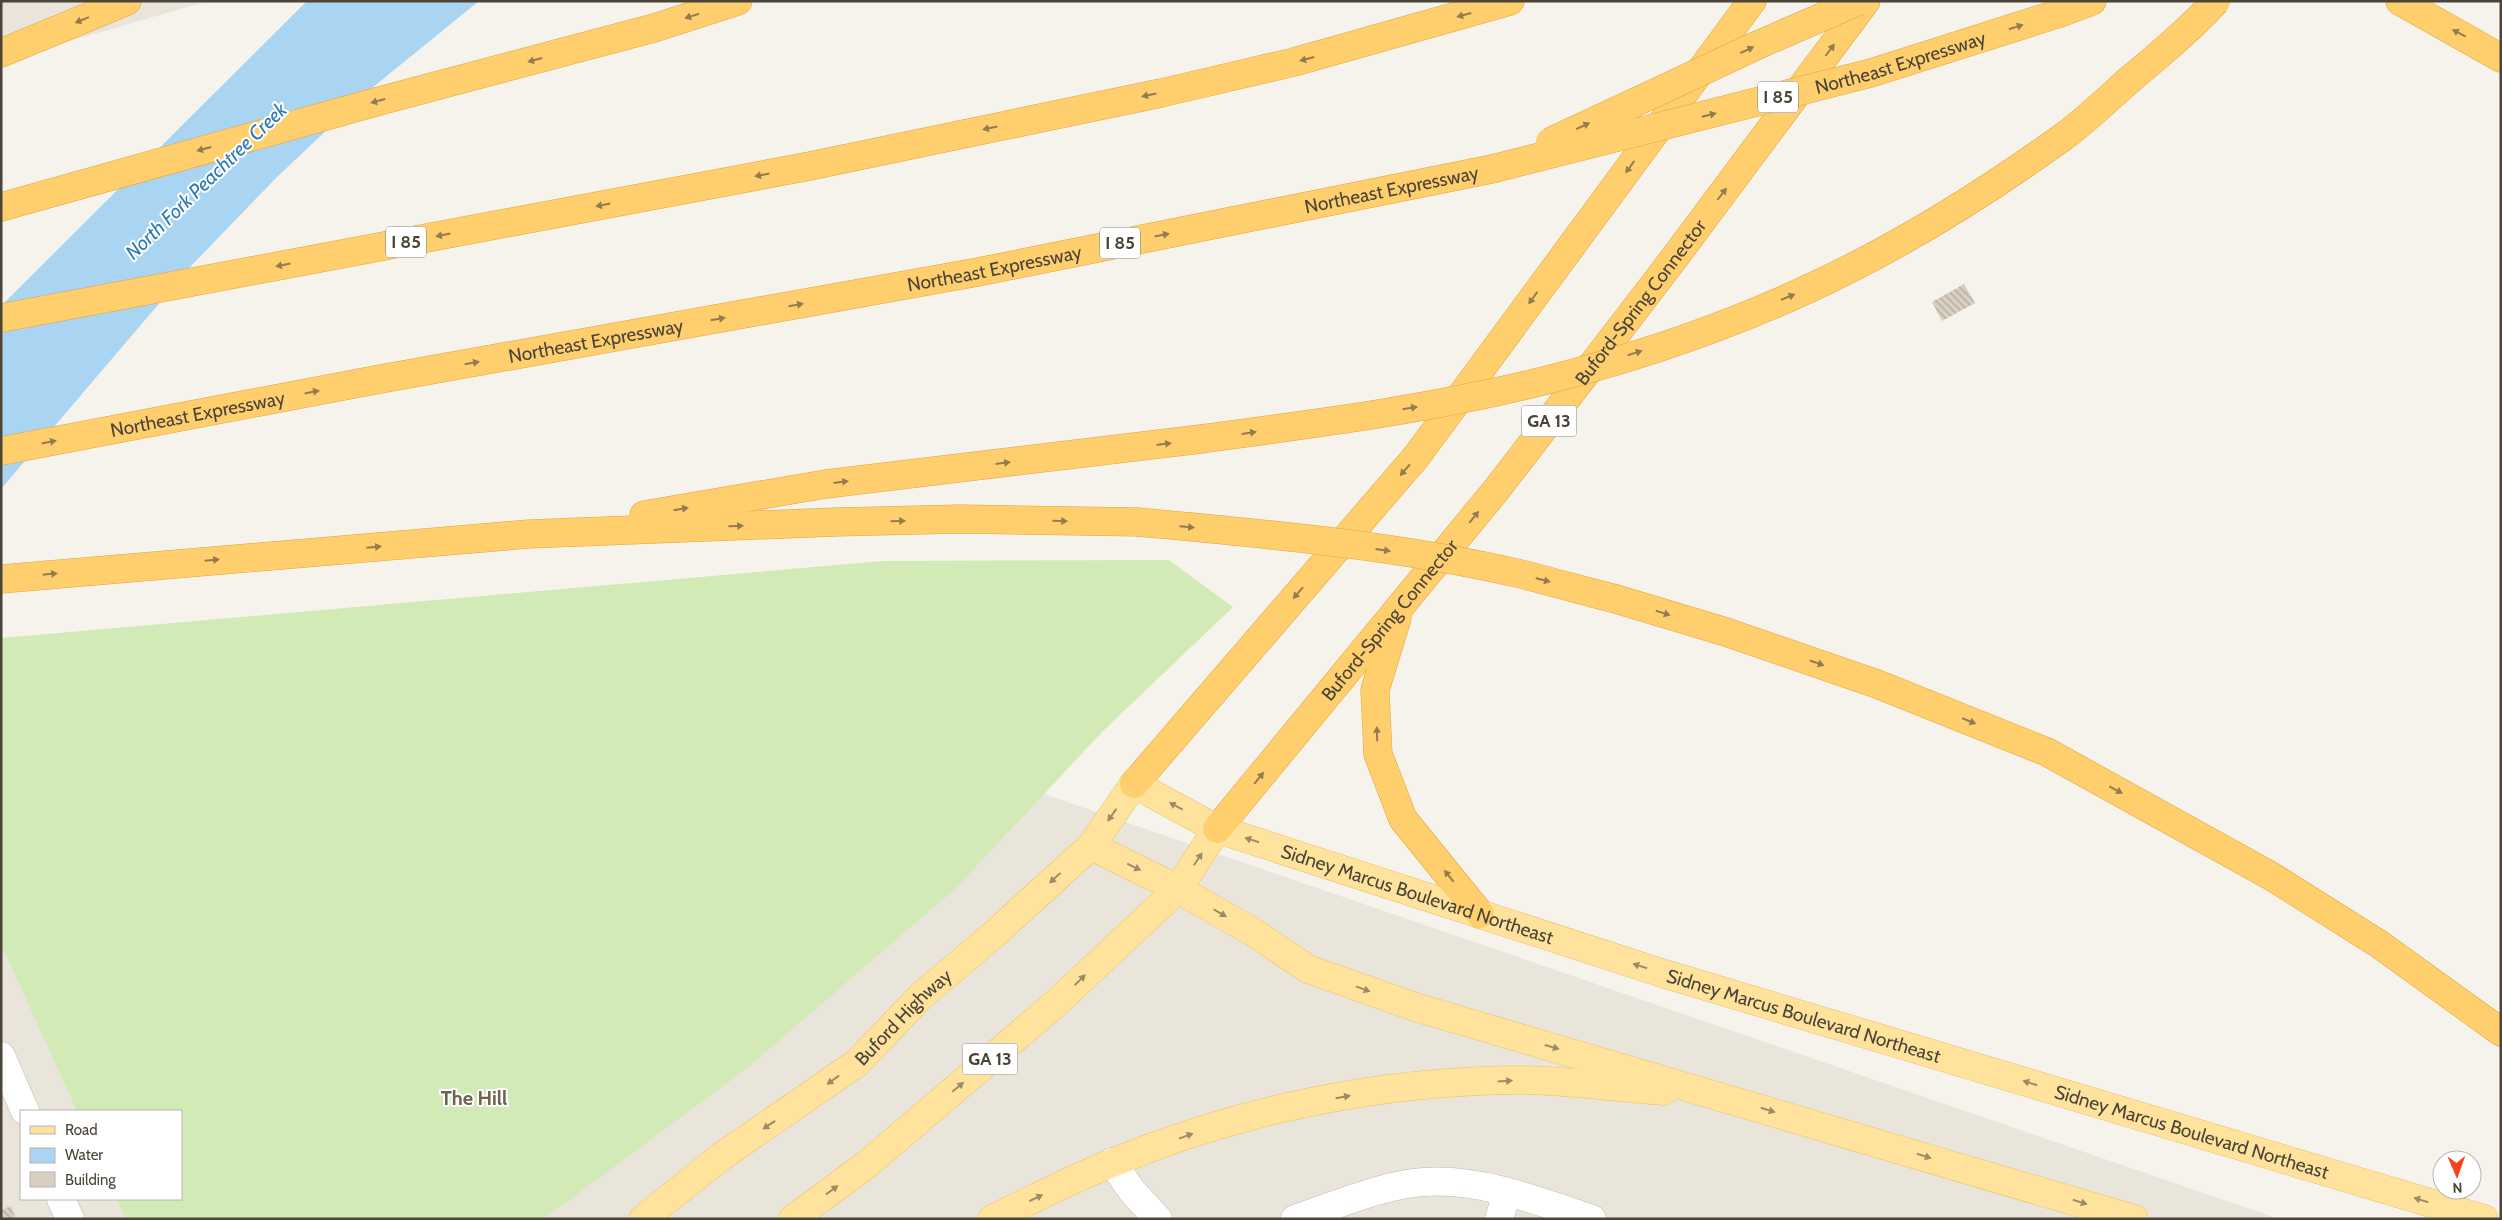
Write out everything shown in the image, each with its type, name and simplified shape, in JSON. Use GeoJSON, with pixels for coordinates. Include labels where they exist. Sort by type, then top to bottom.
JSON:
{"type":"FeatureCollection","features":[{"type":"Feature","properties":{"kind":"highway"},"geometry":{"type":"LineString","coordinates":[[1,53],[127,1]]}},
{"type":"Feature","properties":{"kind":"highway"},"geometry":{"type":"LineString","coordinates":[[1,207],[383,100],[654,28],[738,1]]}},
{"type":"Feature","properties":{"kind":"highway","name":"I 85"},"geometry":{"type":"LineString","coordinates":[[1,318],[810,166],[1132,99],[1294,62],[1510,1]]}},
{"type":"Feature","properties":{"kind":"highway"},"geometry":{"type":"LineString","coordinates":[[1134,784],[1416,457],[1752,1]]}},
{"type":"Feature","properties":{"kind":"highway"},"geometry":{"type":"LineString","coordinates":[[1492,169],[1760,44],[1859,1]]}},
{"type":"Feature","properties":{"kind":"highway","name":"Buford-Spring Connector"},"geometry":{"type":"LineString","coordinates":[[1217,829],[1497,489],[1669,265],[1866,1]]}},
{"type":"Feature","properties":{"kind":"highway","name":"Northeast Expressway"},"geometry":{"type":"LineString","coordinates":[[1,451],[375,380],[978,272],[1492,169],[1871,73],[2092,1]]}},
{"type":"Feature","properties":{"kind":"highway"},"geometry":{"type":"LineString","coordinates":[[529,534],[826,484],[1201,440],[1453,401],[1533,383],[1616,360],[1716,327],[1810,288],[1899,242],[1984,192],[2066,135],[2153,60],[2216,1]]}},
{"type":"Feature","properties":{"kind":"highway"},"geometry":{"type":"LineString","coordinates":[[2400,1],[2501,58]]}},
{"type":"Feature","properties":{"kind":"highway"},"geometry":{"type":"LineString","coordinates":[[1,579],[529,534],[960,519],[1138,522],[1292,537],[1419,556],[1520,574],[1616,599],[1726,632],[1877,684],[2047,752],[2271,876],[2379,944],[2501,1032]]}},
{"type":"Feature","properties":{"kind":"highway"},"geometry":{"type":"LineString","coordinates":[[1400,607],[1376,690],[1378,754],[1404,819],[1480,914]]}},
{"type":"Feature","properties":{"kind":"main road","name":"Sidney Marcus Boulevard Northeast"},"geometry":{"type":"LineString","coordinates":[[1134,784],[1217,829],[1665,974],[2484,1219]]}},
{"type":"Feature","properties":{"kind":"main road","name":"Buford Highway"},"geometry":{"type":"LineString","coordinates":[[643,1219],[722,1156],[857,1063],[921,996],[992,936],[1090,846],[1134,784]]}},
{"type":"Feature","properties":{"kind":"main road","name":"GA 13"},"geometry":{"type":"LineString","coordinates":[[793,1219],[866,1166],[1054,1005],[1178,888],[1217,829]]}},
{"type":"Feature","properties":{"kind":"main road"},"geometry":{"type":"LineString","coordinates":[[1090,846],[1178,888],[1253,932],[1308,968],[1415,1008],[1721,1096],[2134,1219]]}},
{"type":"Feature","properties":{"kind":"main road"},"geometry":{"type":"LineString","coordinates":[[992,1219],[1112,1162],[1206,1129],[1266,1112],[1405,1086],[1518,1080],[1721,1096]]}},
{"type":"Feature","properties":{"kind":"street"},"geometry":{"type":"LineString","coordinates":[[1,1056],[24,1110]]}},
{"type":"Feature","properties":{"kind":"street"},"geometry":{"type":"LineString","coordinates":[[1112,1162],[1132,1191],[1158,1219]]}},
{"type":"Feature","properties":{"kind":"street"},"geometry":{"type":"LineString","coordinates":[[1295,1219],[1370,1193],[1424,1182],[1468,1185],[1507,1193],[1592,1219]]}},
{"type":"Feature","properties":{"kind":"street"},"geometry":{"type":"LineString","coordinates":[[1499,1219],[1507,1193]]}},
{"type":"Feature","properties":{"kind":"street"},"geometry":{"type":"LineString","coordinates":[[61,1200],[70,1219]]}},
{"type":"Feature","properties":{"kind":"shaded area"},"geometry":{"type":"Polygon","coordinates":[[[1,1],[208,1],[1,61],[1,1]]]}},
{"type":"Feature","properties":{"kind":"shaded area"},"geometry":{"type":"Polygon","coordinates":[[[830,720],[2279,1219],[1,1219],[1,776],[830,720]]]}},
{"type":"Feature","properties":{"kind":"green space"},"geometry":{"type":"Polygon","coordinates":[[[1169,560],[1233,607],[1103,731],[955,889],[746,1069],[541,1219],[126,1219],[117,1200],[182,1200],[182,1110],[77,1110],[1,944],[1,638],[883,561],[1169,560]]]}},
{"type":"Feature","properties":{"kind":"water","name":"North Fork Peachtree Creek"},"geometry":{"type":"Polygon","coordinates":[[[307,1],[479,1],[367,92],[277,177],[191,266],[1,489],[1,306],[307,1]]]}},
{"type":"Feature","properties":{"kind":"building"},"geometry":{"type":"Polygon","coordinates":[[[1964,284],[1975,303],[1942,321],[1932,302],[1964,284]]]}},
{"type":"Feature","properties":{"kind":"building"},"geometry":{"type":"Polygon","coordinates":[[[11,1206],[16,1219],[1,1219],[1,1210],[11,1206]]]}},
{"type":"Feature","properties":{"kind":"district","name":"The Hill"},"geometry":{"type":"Point","coordinates":[474,1098]}}]}
